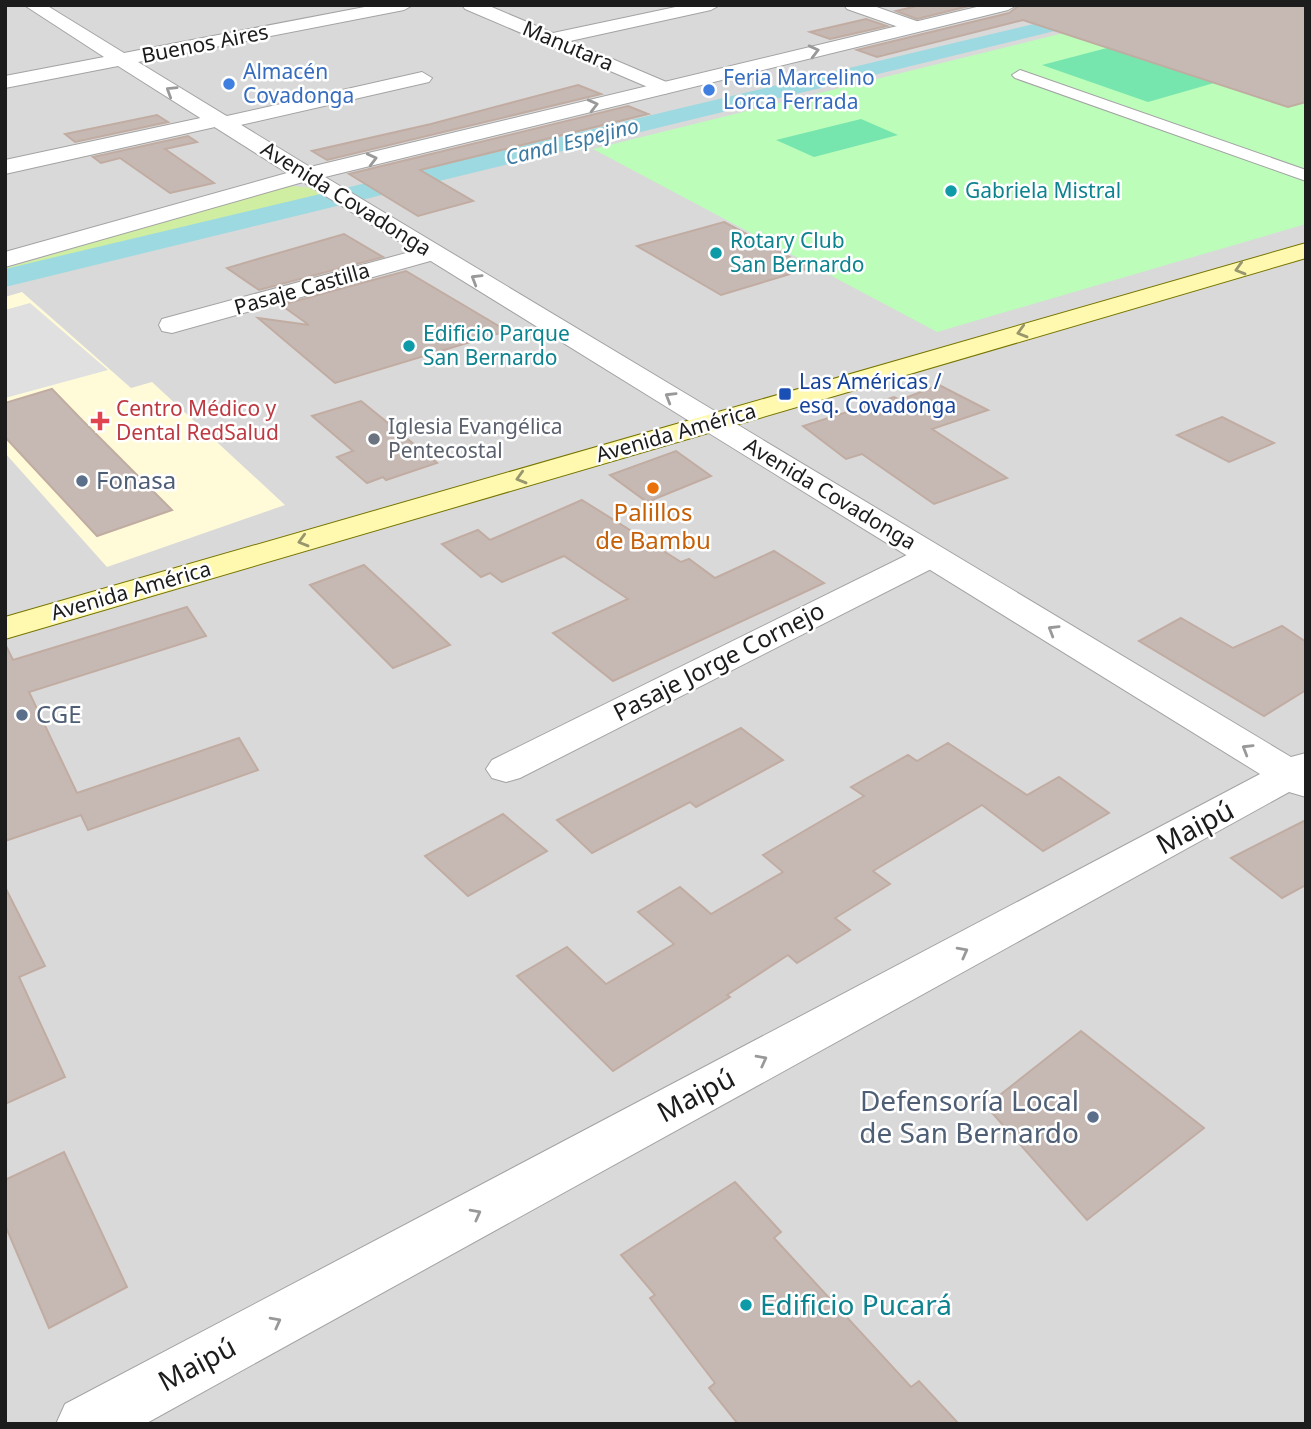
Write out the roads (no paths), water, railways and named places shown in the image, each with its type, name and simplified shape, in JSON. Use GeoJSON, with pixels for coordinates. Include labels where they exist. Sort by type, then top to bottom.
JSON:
{"type":"FeatureCollection","features":[{"type":"Feature","properties":{"kind":"main road","name":"Avenida América"},"geometry":{"type":"LineString","coordinates":[[5,628],[1306,250]]}},
{"type":"Feature","properties":{"kind":"street","name":"Avenida Covadonga"},"geometry":{"type":"LineString","coordinates":[[33,5],[432,253],[931,556],[1301,775]]}},
{"type":"Feature","properties":{"kind":"street","name":"Buenos Aires"},"geometry":{"type":"LineString","coordinates":[[5,82],[404,5]]}},
{"type":"Feature","properties":{"kind":"street","name":"Manutara"},"geometry":{"type":"LineString","coordinates":[[471,5],[664,88]]}},
{"type":"Feature","properties":{"kind":"street"},"geometry":{"type":"LineString","coordinates":[[553,39],[711,5]]}},
{"type":"Feature","properties":{"kind":"street"},"geometry":{"type":"LineString","coordinates":[[853,5],[916,27]]}},
{"type":"Feature","properties":{"kind":"street"},"geometry":{"type":"LineString","coordinates":[[5,260],[306,175],[1008,5]]}},
{"type":"Feature","properties":{"kind":"street"},"geometry":{"type":"LineString","coordinates":[[1020,75],[1306,176]]}},
{"type":"Feature","properties":{"kind":"street"},"geometry":{"type":"LineString","coordinates":[[5,167],[422,78]]}},
{"type":"Feature","properties":{"kind":"street","name":"Pasaje Castilla"},"geometry":{"type":"LineString","coordinates":[[172,325],[432,253]]}},
{"type":"Feature","properties":{"kind":"street","name":"Pasaje Jorge Cornejo"},"geometry":{"type":"LineString","coordinates":[[506,769],[931,556]]}},
{"type":"Feature","properties":{"kind":"street","name":"Maipú"},"geometry":{"type":"LineString","coordinates":[[86,1424],[1301,775]]}},
{"type":"Feature","properties":{"kind":"waterway","name":"Canal Espejino"},"geometry":{"type":"LineString","coordinates":[[5,278],[1105,13]]}},
{"type":"Feature","properties":{"kind":"place","name":"Almacén Covadonga"},"geometry":{"type":"Point","coordinates":[229,84]}},
{"type":"Feature","properties":{"kind":"place","name":"Feria Marcelino Lorca Ferrada"},"geometry":{"type":"Point","coordinates":[709,90]}},
{"type":"Feature","properties":{"kind":"place","name":"Gabriela Mistral"},"geometry":{"type":"Point","coordinates":[951,191]}},
{"type":"Feature","properties":{"kind":"place","name":"Rotary Club San Bernardo"},"geometry":{"type":"Point","coordinates":[716,253]}},
{"type":"Feature","properties":{"kind":"place","name":"Edificio Parque San Bernardo"},"geometry":{"type":"Point","coordinates":[409,346]}},
{"type":"Feature","properties":{"kind":"place","name":"Las Américas / esq. Covadonga"},"geometry":{"type":"Point","coordinates":[785,394]}},
{"type":"Feature","properties":{"kind":"place","name":"Centro Médico y Dental RedSalud"},"geometry":{"type":"Point","coordinates":[100,421]}},
{"type":"Feature","properties":{"kind":"place","name":"Iglesia Evangélica Pentecostal"},"geometry":{"type":"Point","coordinates":[374,439]}},
{"type":"Feature","properties":{"kind":"place","name":"Fonasa"},"geometry":{"type":"Point","coordinates":[82,481]}},
{"type":"Feature","properties":{"kind":"place","name":"Palillos de Bambu"},"geometry":{"type":"Point","coordinates":[653,488]}},
{"type":"Feature","properties":{"kind":"place","name":"CGE"},"geometry":{"type":"Point","coordinates":[22,715]}},
{"type":"Feature","properties":{"kind":"place","name":"Defensoría Local de San Bernardo"},"geometry":{"type":"Point","coordinates":[1093,1117]}},
{"type":"Feature","properties":{"kind":"place","name":"Edificio Pucará"},"geometry":{"type":"Point","coordinates":[746,1305]}}]}
